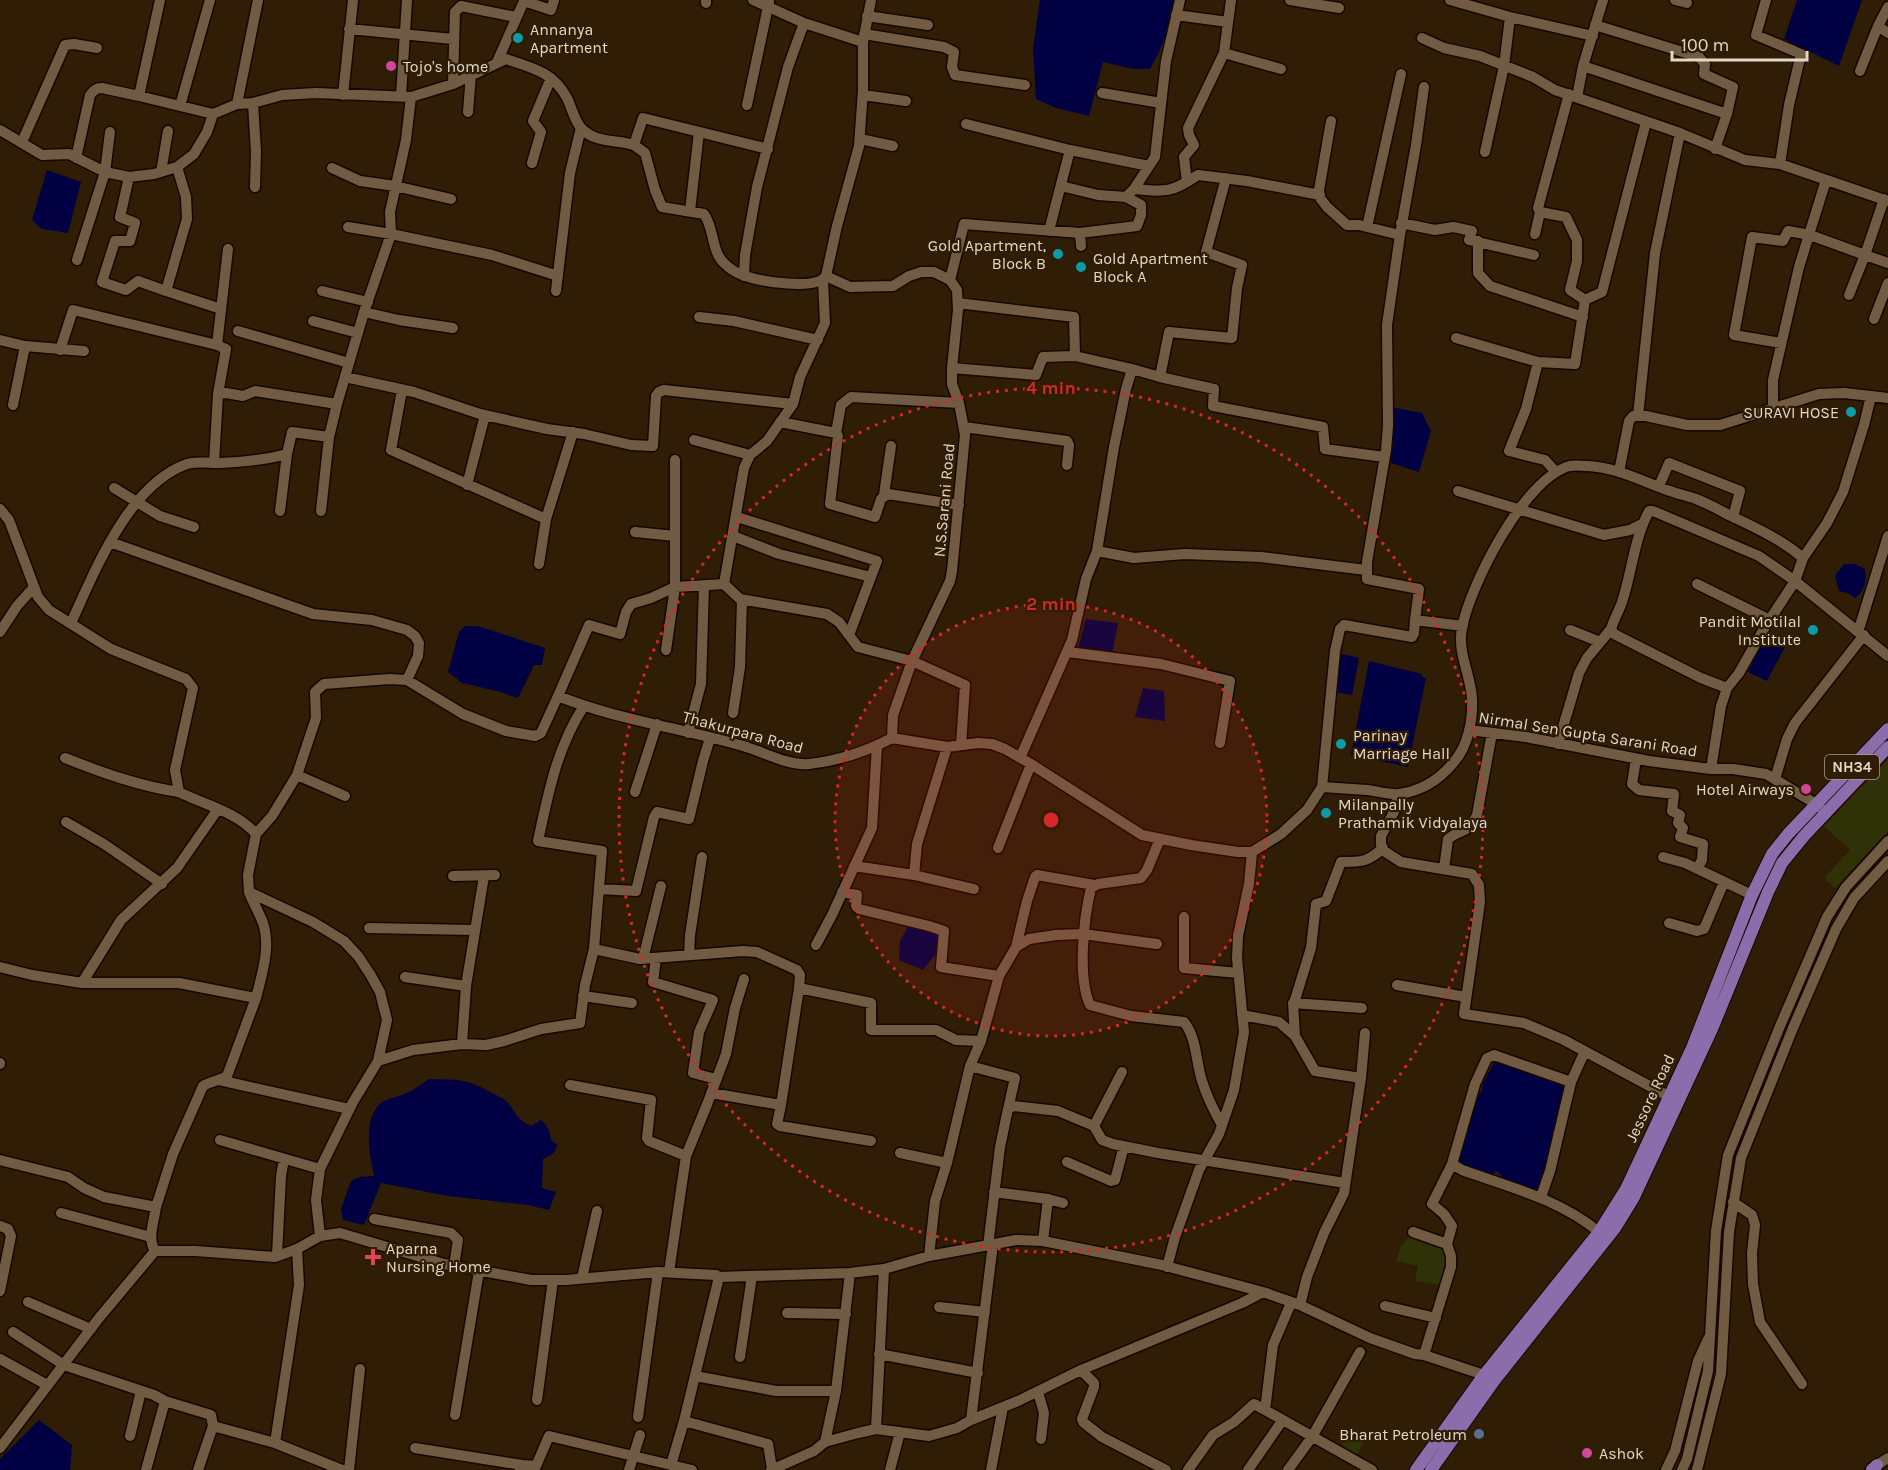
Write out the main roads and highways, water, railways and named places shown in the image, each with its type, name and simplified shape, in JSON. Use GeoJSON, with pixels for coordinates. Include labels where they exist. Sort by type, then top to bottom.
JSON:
{"type":"FeatureCollection","features":[{"type":"Feature","properties":{"kind":"main road","name":"Jessore Road"},"geometry":{"type":"LineString","coordinates":[[1431,1470],[1494,1381],[1604,1243],[1634,1197],[1712,1029],[1776,876],[1821,808],[1888,729]]}},
{"type":"Feature","properties":{"kind":"main road","name":"Jessore Road"},"geometry":{"type":"LineString","coordinates":[[1416,1470],[1484,1375],[1599,1232],[1630,1182],[1692,1048],[1752,895],[1772,855],[1788,834],[1821,808],[1888,747]]}},
{"type":"Feature","properties":{"kind":"main road"},"geometry":{"type":"LineString","coordinates":[[1440,1470],[1443,1454]]}},
{"type":"Feature","properties":{"kind":"place","name":"Annanya Apartment"},"geometry":{"type":"Point","coordinates":[518,38]}},
{"type":"Feature","properties":{"kind":"place","name":"Tojo's home"},"geometry":{"type":"Point","coordinates":[391,66]}},
{"type":"Feature","properties":{"kind":"place","name":"Gold Apartment, Block B"},"geometry":{"type":"Point","coordinates":[1058,254]}},
{"type":"Feature","properties":{"kind":"place","name":"Gold Apartment Block A"},"geometry":{"type":"Point","coordinates":[1081,267]}},
{"type":"Feature","properties":{"kind":"place","name":"SURAVI HOSE"},"geometry":{"type":"Point","coordinates":[1851,412]}},
{"type":"Feature","properties":{"kind":"place","name":"Pandit Motilal Institute"},"geometry":{"type":"Point","coordinates":[1813,630]}},
{"type":"Feature","properties":{"kind":"place","name":"Parinay Marriage Hall"},"geometry":{"type":"Point","coordinates":[1341,744]}},
{"type":"Feature","properties":{"kind":"place","name":"Hotel Airways"},"geometry":{"type":"Point","coordinates":[1806,789]}},
{"type":"Feature","properties":{"kind":"place","name":"Milanpally Prathamik Vidyalaya"},"geometry":{"type":"Point","coordinates":[1326,813]}},
{"type":"Feature","properties":{"kind":"place","name":"Aparna Nursing Home"},"geometry":{"type":"Point","coordinates":[373,1257]}},
{"type":"Feature","properties":{"kind":"place","name":"Bharat Petroleum"},"geometry":{"type":"Point","coordinates":[1479,1434]}},
{"type":"Feature","properties":{"kind":"place","name":"Ashok"},"geometry":{"type":"Point","coordinates":[1587,1453]}}]}
